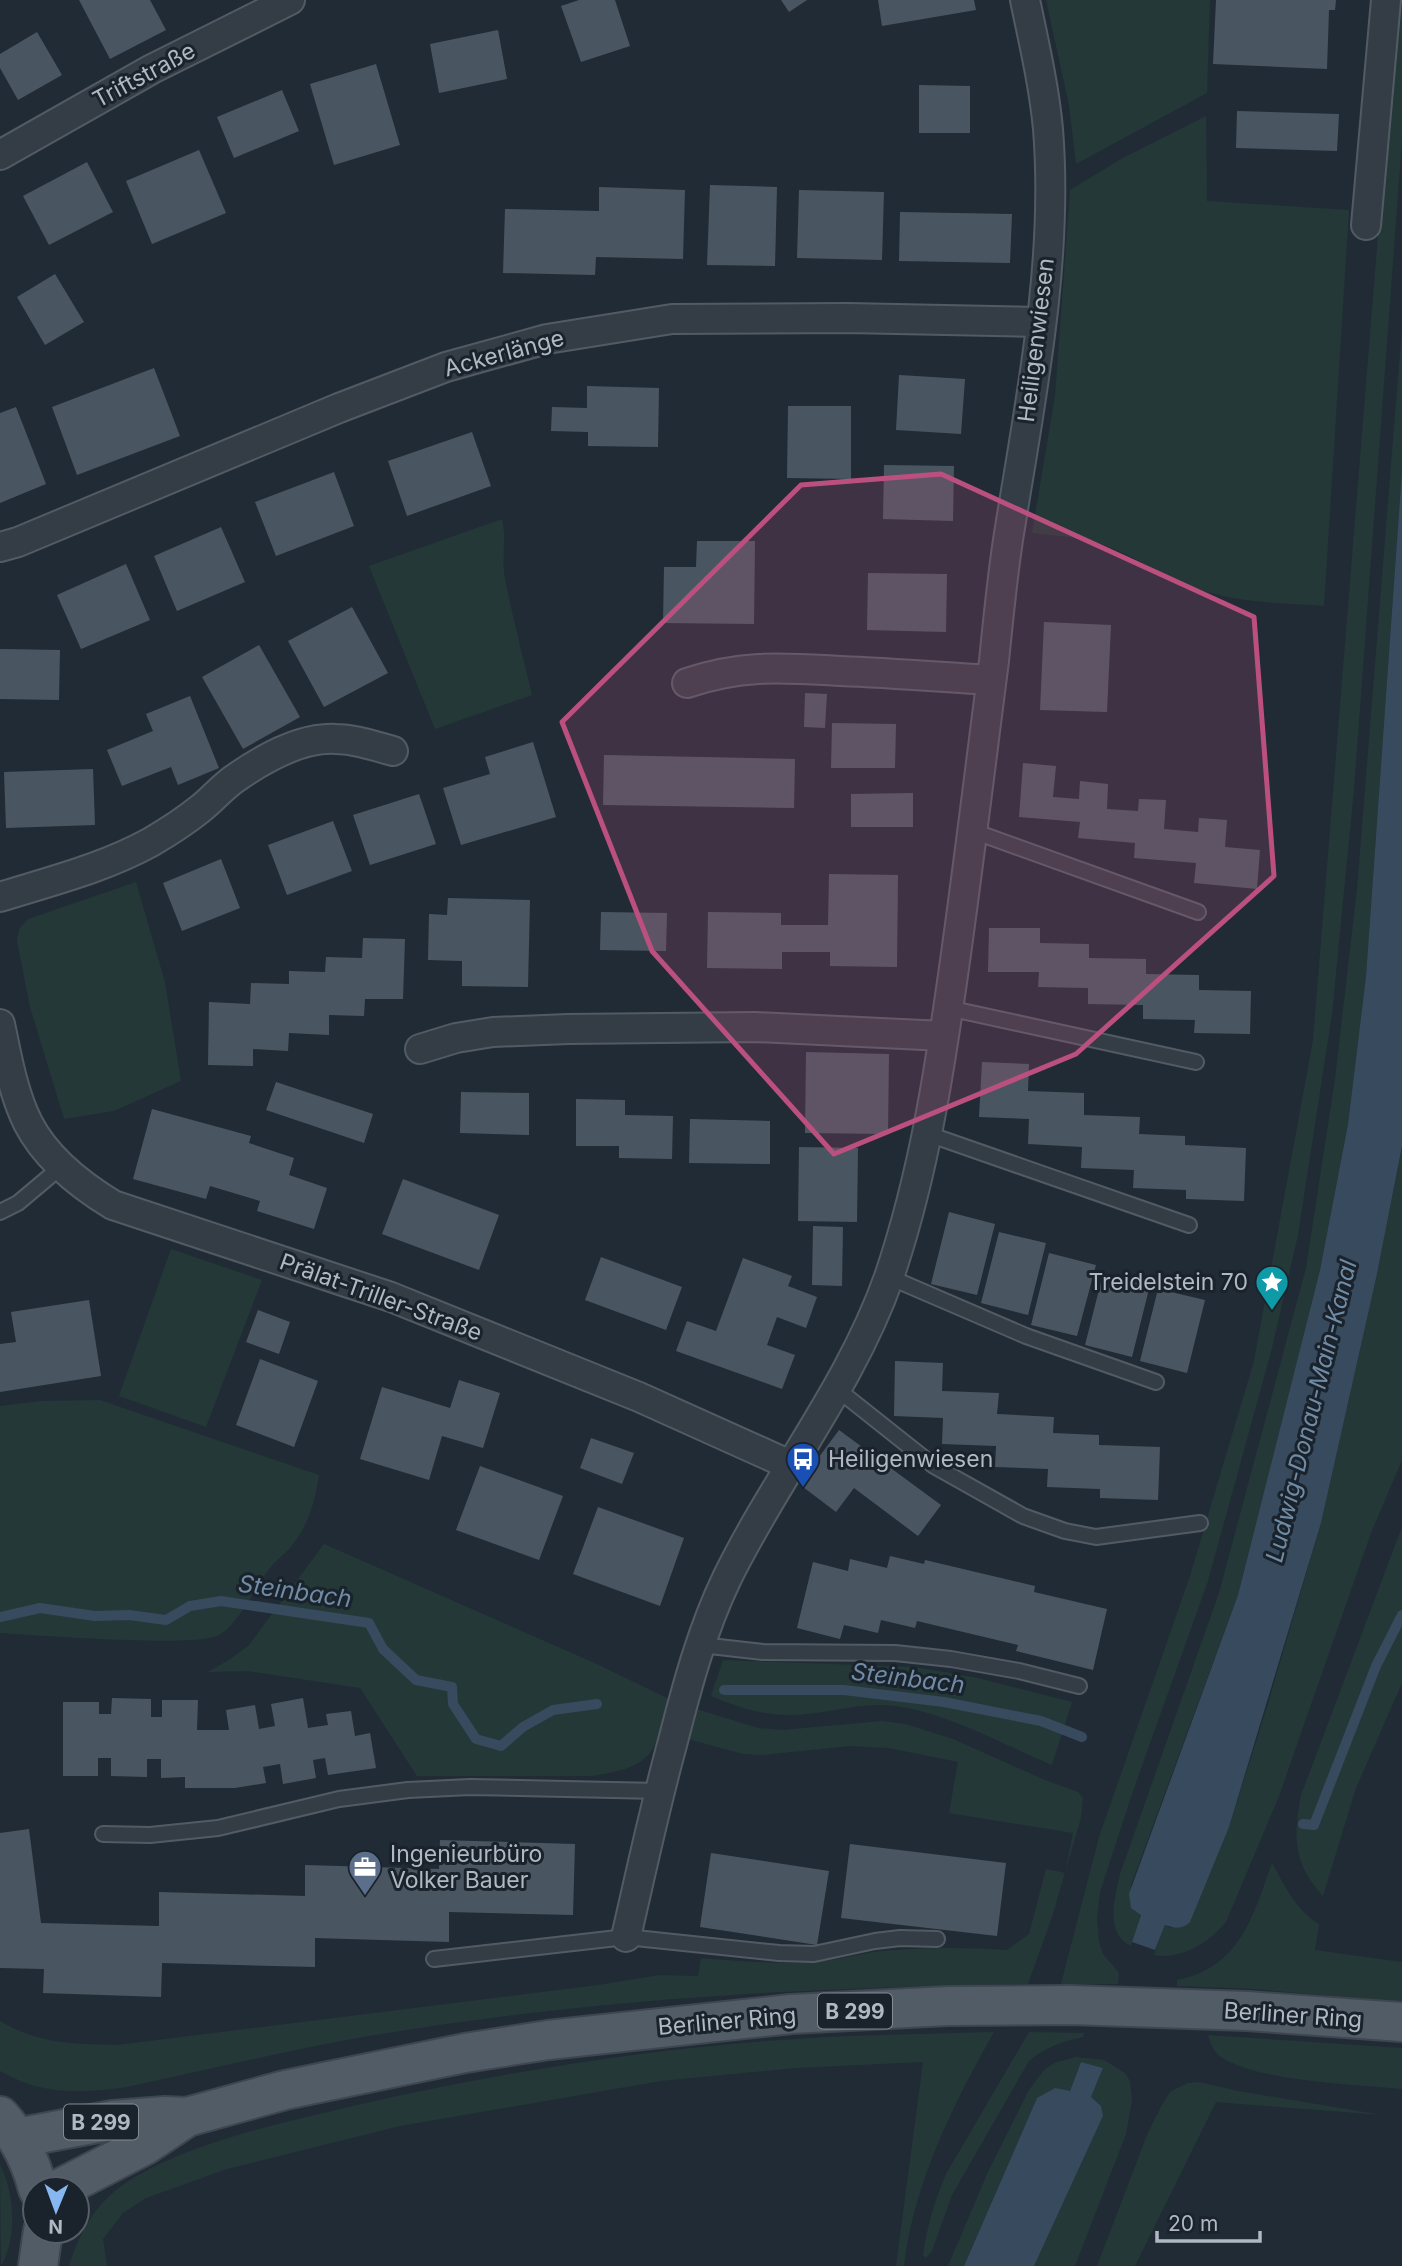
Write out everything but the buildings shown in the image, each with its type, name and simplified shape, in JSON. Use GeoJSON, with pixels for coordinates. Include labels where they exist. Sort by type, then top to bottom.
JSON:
{"type":"FeatureCollection","features":[{"type":"Feature","properties":{"kind":"main road","name":"Berliner Ring"},"geometry":{"type":"LineString","coordinates":[[9,2127],[155,2116],[187,2117],[285,2090],[465,2053],[548,2040],[791,2014],[948,2006],[1097,2006],[1247,2011],[1402,2022]]}},
{"type":"Feature","properties":{"kind":"main road","name":"Berliner Ring"},"geometry":{"type":"LineString","coordinates":[[90,2175],[145,2145],[187,2117]]}},
{"type":"Feature","properties":{"kind":"main road"},"geometry":{"type":"LineString","coordinates":[[9,2127],[27,2157],[33,2175]]}},
{"type":"Feature","properties":{"kind":"main road"},"geometry":{"type":"LineString","coordinates":[[38,2266],[41,2245]]}},
{"type":"Feature","properties":{"kind":"street","name":"Triftstraße"},"geometry":{"type":"LineString","coordinates":[[0,155],[152,69],[290,0]]}},
{"type":"Feature","properties":{"kind":"street","name":"Heiligenwiesen"},"geometry":{"type":"LineString","coordinates":[[626,1937],[659,1791],[684,1696],[701,1645],[726,1580],[790,1465],[837,1389],[871,1321],[889,1277],[915,1192],[928,1134],[973,831],[1007,545],[1032,393],[1048,237],[1048,130],[1039,67],[1025,0]]}},
{"type":"Feature","properties":{"kind":"street"},"geometry":{"type":"LineString","coordinates":[[1366,225],[1386,0]]}},
{"type":"Feature","properties":{"kind":"street","name":"Ackerlänge"},"geometry":{"type":"LineString","coordinates":[[0,547],[19,542],[339,408],[446,367],[547,339],[672,319],[835,318],[1040,322]]}},
{"type":"Feature","properties":{"kind":"street"},"geometry":{"type":"LineString","coordinates":[[687,682],[746,668],[991,680]]}},
{"type":"Feature","properties":{"kind":"street"},"geometry":{"type":"LineString","coordinates":[[0,897],[112,861],[150,842],[202,808],[235,778],[266,759],[294,748],[318,740],[335,739],[357,741],[393,751]]}},
{"type":"Feature","properties":{"kind":"street","name":"Prälat-Triller-Straße"},"geometry":{"type":"LineString","coordinates":[[0,1024],[7,1087],[28,1124],[62,1166],[87,1189],[113,1205],[391,1297],[639,1397],[790,1465]]}},
{"type":"Feature","properties":{"kind":"street"},"geometry":{"type":"LineString","coordinates":[[420,1049],[456,1038],[493,1032],[568,1029],[755,1027],[944,1036]]}},
{"type":"Feature","properties":{"kind":"lane"},"geometry":{"type":"LineString","coordinates":[[973,831],[1198,912]]}},
{"type":"Feature","properties":{"kind":"lane"},"geometry":{"type":"LineString","coordinates":[[948,1008],[1196,1062]]}},
{"type":"Feature","properties":{"kind":"lane"},"geometry":{"type":"LineString","coordinates":[[928,1134],[1189,1225]]}},
{"type":"Feature","properties":{"kind":"lane"},"geometry":{"type":"LineString","coordinates":[[0,1212],[18,1203],[62,1166]]}},
{"type":"Feature","properties":{"kind":"lane"},"geometry":{"type":"LineString","coordinates":[[889,1277],[1026,1336],[1156,1382]]}},
{"type":"Feature","properties":{"kind":"lane"},"geometry":{"type":"LineString","coordinates":[[837,1389],[934,1466],[1023,1516],[1065,1531],[1096,1537],[1200,1523]]}},
{"type":"Feature","properties":{"kind":"lane"},"geometry":{"type":"LineString","coordinates":[[701,1645],[763,1652],[895,1653],[1019,1671],[1079,1686]]}},
{"type":"Feature","properties":{"kind":"lane"},"geometry":{"type":"LineString","coordinates":[[103,1834],[150,1835],[218,1828],[339,1800],[408,1790],[470,1787],[659,1791]]}},
{"type":"Feature","properties":{"kind":"lane"},"geometry":{"type":"LineString","coordinates":[[434,1959],[626,1937],[779,1953],[814,1954],[875,1941],[900,1938],[937,1939]]}},
{"type":"Feature","properties":{"kind":"highlighted area"},"geometry":{"type":"Polygon","coordinates":[[[941,474],[1254,617],[1274,876],[1076,1054],[834,1154],[652,951],[562,722],[801,485],[941,474]]]}},
{"type":"Feature","properties":{"kind":"green space"},"geometry":{"type":"Polygon","coordinates":[[[1046,0],[1210,0],[1207,93],[1076,164],[1069,105],[1046,0]]]}},
{"type":"Feature","properties":{"kind":"green space"},"geometry":{"type":"Polygon","coordinates":[[[1397,0],[1402,0],[1402,140],[1354,789],[1332,1014],[1298,1235],[1272,1348],[1208,1581],[1100,1892],[1097,1918],[1099,1942],[1103,1954],[1119,1973],[1118,1984],[1061,1984],[1099,1837],[1190,1576],[1254,1361],[1313,1040],[1397,0]]]}},
{"type":"Feature","properties":{"kind":"green space"},"geometry":{"type":"Polygon","coordinates":[[[1206,116],[1207,201],[1349,210],[1324,606],[1259,602],[1210,593],[1182,583],[1105,545],[1077,538],[1032,533],[1055,396],[1070,190],[1121,159],[1206,116]]]}},
{"type":"Feature","properties":{"kind":"green space"},"geometry":{"type":"Polygon","coordinates":[[[1402,328],[1402,470],[1366,976],[1348,1124],[1320,1270],[1238,1595],[1131,1885],[1141,1914],[1131,1946],[1117,1933],[1114,1924],[1114,1904],[1120,1874],[1219,1593],[1306,1268],[1335,1079],[1357,889],[1402,328]]]}},
{"type":"Feature","properties":{"kind":"green space"},"geometry":{"type":"Polygon","coordinates":[[[502,519],[505,578],[532,695],[435,729],[369,566],[502,519]]]}},
{"type":"Feature","properties":{"kind":"green space"},"geometry":{"type":"Polygon","coordinates":[[[136,882],[165,982],[181,1081],[114,1111],[64,1119],[30,1007],[17,941],[19,929],[28,919],[136,882]]]}},
{"type":"Feature","properties":{"kind":"green space"},"geometry":{"type":"Polygon","coordinates":[[[1402,1146],[1402,1460],[1371,1533],[1279,1796],[1226,1922],[1211,1937],[1194,1948],[1174,1955],[1154,1955],[1165,1925],[1171,1928],[1229,1827],[1267,1707],[1321,1523],[1377,1274],[1402,1146]]]}},
{"type":"Feature","properties":{"kind":"green space"},"geometry":{"type":"Polygon","coordinates":[[[171,1249],[262,1280],[206,1427],[119,1396],[171,1249]]]}},
{"type":"Feature","properties":{"kind":"green space"},"geometry":{"type":"Polygon","coordinates":[[[100,1400],[319,1475],[313,1505],[302,1531],[290,1548],[273,1564],[234,1622],[219,1635],[205,1639],[150,1641],[0,1633],[0,1406],[41,1401],[100,1400]]]}},
{"type":"Feature","properties":{"kind":"green space"},"geometry":{"type":"Polygon","coordinates":[[[1402,1527],[1402,1683],[1356,1788],[1323,1896],[1306,1872],[1298,1849],[1297,1824],[1301,1795],[1402,1527]]]}},
{"type":"Feature","properties":{"kind":"green space"},"geometry":{"type":"Polygon","coordinates":[[[324,1544],[599,1665],[673,1701],[654,1746],[640,1762],[628,1768],[592,1776],[417,1776],[360,1688],[248,1671],[208,1672],[249,1645],[324,1544]]]}},
{"type":"Feature","properties":{"kind":"green space"},"geometry":{"type":"Polygon","coordinates":[[[723,1660],[915,1667],[978,1678],[1072,1702],[1052,1765],[956,1723],[896,1706],[869,1705],[789,1715],[769,1714],[740,1707],[711,1696],[723,1660]]]}},
{"type":"Feature","properties":{"kind":"green space"},"geometry":{"type":"Polygon","coordinates":[[[696,1709],[758,1728],[782,1730],[882,1721],[905,1724],[953,1739],[1078,1792],[1083,1798],[1081,1818],[1065,1872],[1073,1833],[949,1813],[958,1762],[888,1748],[850,1746],[762,1755],[743,1754],[688,1739],[696,1709]]]}},
{"type":"Feature","properties":{"kind":"green space"},"geometry":{"type":"Polygon","coordinates":[[[1272,1863],[1297,1904],[1319,1924],[1315,1950],[1402,1962],[1402,2002],[1254,1989],[1177,1986],[1177,1980],[1198,1974],[1230,1952],[1250,1920],[1272,1863]]]}},
{"type":"Feature","properties":{"kind":"green space"},"geometry":{"type":"Polygon","coordinates":[[[1046,1869],[1065,1873],[1028,1984],[782,1992],[537,2012],[343,2041],[104,2090],[45,2088],[15,2079],[0,2071],[0,2021],[14,2029],[57,2041],[117,2045],[660,1975],[698,1976],[701,1958],[790,1963],[907,1949],[1007,1950],[1029,1934],[1046,1869]]]}},
{"type":"Feature","properties":{"kind":"green space"},"geometry":{"type":"Polygon","coordinates":[[[994,2032],[937,2145],[917,2204],[904,2266],[896,2266],[923,2062],[796,2068],[661,2081],[400,2126],[227,2169],[146,2198],[123,2213],[103,2239],[107,2266],[69,2266],[77,2245],[91,2245],[91,2218],[115,2191],[160,2164],[188,2152],[275,2125],[491,2077],[602,2059],[712,2046],[881,2035],[994,2032]]]}},
{"type":"Feature","properties":{"kind":"green space"},"geometry":{"type":"Polygon","coordinates":[[[1029,2032],[1084,2033],[1083,2037],[1054,2046],[1029,2061],[952,2195],[932,2251],[926,2258],[923,2255],[929,2223],[946,2174],[1029,2032]]]}},
{"type":"Feature","properties":{"kind":"green space"},"geometry":{"type":"Polygon","coordinates":[[[1208,2035],[1402,2048],[1402,2089],[1311,2081],[1264,2073],[1219,2056],[1208,2035]]]}},
{"type":"Feature","properties":{"kind":"green space"},"geometry":{"type":"Polygon","coordinates":[[[1076,2057],[1104,2060],[1125,2073],[1130,2081],[1132,2100],[1126,2134],[1075,2266],[1034,2266],[1103,2116],[1101,2106],[1091,2097],[1103,2068],[1081,2062],[1070,2091],[1037,2098],[964,2266],[948,2266],[988,2172],[1029,2090],[1044,2070],[1054,2063],[1076,2057]]]}},
{"type":"Feature","properties":{"kind":"green space"},"geometry":{"type":"Polygon","coordinates":[[[1199,2082],[1382,2115],[1216,2102],[1135,2266],[1097,2266],[1147,2135],[1163,2103],[1171,2091],[1188,2083],[1199,2082]]]}},
{"type":"Feature","properties":{"kind":"green space"},"geometry":{"type":"Polygon","coordinates":[[[0,2165],[9,2189],[12,2216],[10,2242],[1,2266],[0,2165]]]}},
{"type":"Feature","properties":{"kind":"water","name":"Ludwig-Donau-Main-Kanal"},"geometry":{"type":"Polygon","coordinates":[[[1402,470],[1402,1146],[1377,1274],[1321,1523],[1229,1827],[1190,1922],[1178,1928],[1165,1925],[1155,1950],[1132,1942],[1141,1915],[1131,1908],[1129,1894],[1238,1595],[1320,1270],[1348,1124],[1366,976],[1402,470]]]}},
{"type":"Feature","properties":{"kind":"water"},"geometry":{"type":"Polygon","coordinates":[[[1081,2062],[1103,2068],[1091,2097],[1101,2106],[1103,2116],[1034,2266],[964,2266],[1037,2098],[1055,2088],[1070,2091],[1081,2062]]]}},
{"type":"Feature","properties":{"kind":"waterway","name":"Steinbach"},"geometry":{"type":"LineString","coordinates":[[0,1617],[40,1608],[95,1616],[129,1615],[166,1620],[190,1606],[221,1601],[369,1623],[383,1649],[416,1680],[452,1687],[453,1704],[476,1739],[501,1746],[523,1727],[553,1710],[597,1704]]}},
{"type":"Feature","properties":{"kind":"waterway"},"geometry":{"type":"LineString","coordinates":[[1303,1824],[1314,1825],[1376,1666],[1402,1615]]}},
{"type":"Feature","properties":{"kind":"waterway","name":"Steinbach"},"geometry":{"type":"LineString","coordinates":[[724,1690],[844,1690],[944,1702],[1041,1721],[1082,1737]]}},
{"type":"Feature","properties":{"kind":"place","name":"Treidelstein 70"},"geometry":{"type":"Point","coordinates":[1272,1312]}},
{"type":"Feature","properties":{"kind":"place","name":"Heiligenwiesen"},"geometry":{"type":"Point","coordinates":[803,1489]}},
{"type":"Feature","properties":{"kind":"place","name":"Ingenieurbüro Volker Bauer"},"geometry":{"type":"Point","coordinates":[365,1897]}}]}
